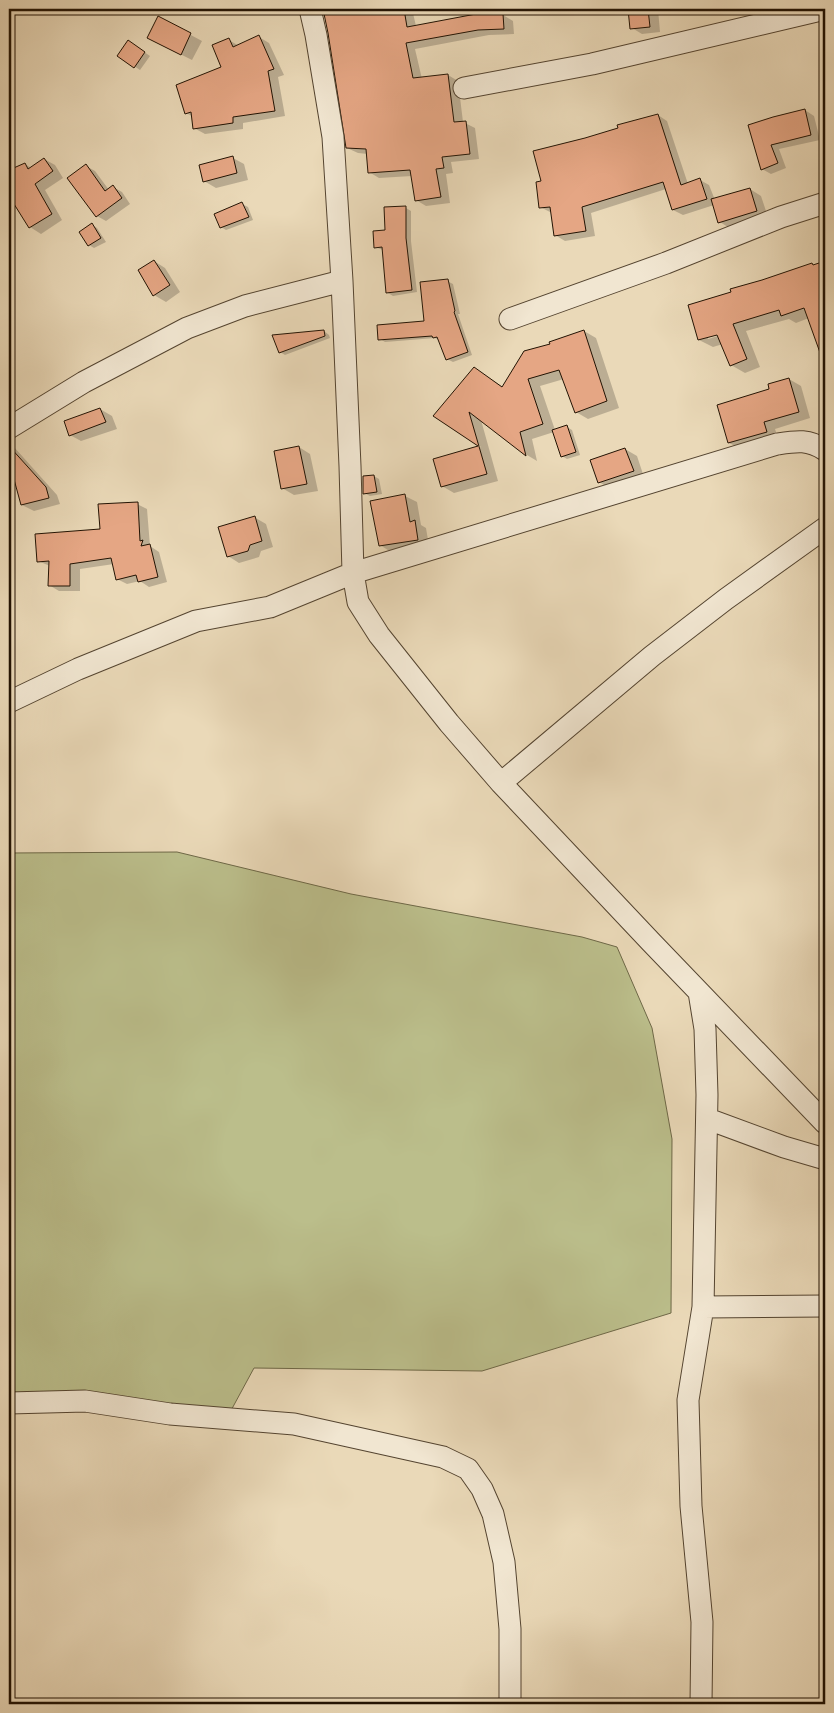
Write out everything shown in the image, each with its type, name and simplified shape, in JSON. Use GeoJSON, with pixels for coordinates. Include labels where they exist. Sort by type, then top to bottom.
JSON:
{"type":"FeatureCollection","features":[{"type":"Feature","properties":{"kind":"street"},"geometry":{"type":"LineString","coordinates":[[310,9],[333,137],[342,280],[353,573],[358,602],[379,635],[501,783],[825,1122]]}},
{"type":"Feature","properties":{"kind":"street"},"geometry":{"type":"LineString","coordinates":[[464,88],[592,64],[825,9]]}},
{"type":"Feature","properties":{"kind":"street"},"geometry":{"type":"LineString","coordinates":[[510,319],[666,262],[781,217],[825,203]]}},
{"type":"Feature","properties":{"kind":"street"},"geometry":{"type":"LineString","coordinates":[[9,428],[84,382],[187,328],[245,306],[342,280]]}},
{"type":"Feature","properties":{"kind":"street"},"geometry":{"type":"LineString","coordinates":[[9,702],[78,669],[196,621],[270,607],[353,573],[777,444],[793,442],[822,445]]}},
{"type":"Feature","properties":{"kind":"street"},"geometry":{"type":"LineString","coordinates":[[501,783],[652,656],[726,599],[825,528]]}},
{"type":"Feature","properties":{"kind":"street"},"geometry":{"type":"LineString","coordinates":[[699,992],[705,1029],[708,1119],[703,1307],[688,1400],[691,1506],[702,1622],[701,1704]]}},
{"type":"Feature","properties":{"kind":"street"},"geometry":{"type":"LineString","coordinates":[[708,1119],[825,1160]]}},
{"type":"Feature","properties":{"kind":"street"},"geometry":{"type":"LineString","coordinates":[[703,1307],[825,1306]]}},
{"type":"Feature","properties":{"kind":"street"},"geometry":{"type":"LineString","coordinates":[[9,1403],[86,1401],[170,1414],[294,1424],[443,1457],[468,1468],[482,1489],[492,1514],[504,1562],[510,1629],[510,1704]]}},
{"type":"Feature","properties":{"kind":"green space"},"geometry":{"type":"Polygon","coordinates":[[[177,852],[351,894],[582,937],[617,947],[652,1028],[672,1139],[671,1313],[482,1371],[254,1368],[228,1416],[9,1397],[9,853],[177,852]]]}},
{"type":"Feature","properties":{"kind":"building"},"geometry":{"type":"Polygon","coordinates":[[[323,9],[404,9],[407,27],[476,14],[503,14],[504,29],[478,30],[406,43],[413,78],[448,74],[454,122],[466,121],[470,154],[442,157],[444,168],[436,169],[441,197],[415,201],[410,170],[368,173],[366,149],[346,148],[323,9]]]}},
{"type":"Feature","properties":{"kind":"building"},"geometry":{"type":"Polygon","coordinates":[[[628,9],[648,9],[650,27],[630,29],[628,9]]]}},
{"type":"Feature","properties":{"kind":"building"},"geometry":{"type":"Polygon","coordinates":[[[158,16],[191,33],[181,55],[147,38],[158,16]]]}},
{"type":"Feature","properties":{"kind":"building"},"geometry":{"type":"Polygon","coordinates":[[[259,35],[274,69],[268,71],[275,111],[233,117],[233,123],[193,129],[191,112],[185,114],[176,85],[221,67],[212,45],[229,38],[233,47],[259,35]]]}},
{"type":"Feature","properties":{"kind":"building"},"geometry":{"type":"Polygon","coordinates":[[[128,40],[145,52],[134,68],[117,56],[128,40]]]}},
{"type":"Feature","properties":{"kind":"building"},"geometry":{"type":"Polygon","coordinates":[[[805,109],[811,135],[771,145],[778,163],[761,170],[748,125],[805,109]]]}},
{"type":"Feature","properties":{"kind":"building"},"geometry":{"type":"Polygon","coordinates":[[[658,114],[681,185],[700,178],[707,199],[672,210],[663,182],[582,207],[586,231],[554,236],[550,207],[539,208],[536,182],[541,181],[533,151],[585,138],[618,128],[617,125],[658,114]]]}},
{"type":"Feature","properties":{"kind":"building"},"geometry":{"type":"Polygon","coordinates":[[[233,156],[237,173],[203,182],[199,165],[233,156]]]}},
{"type":"Feature","properties":{"kind":"building"},"geometry":{"type":"Polygon","coordinates":[[[44,158],[53,171],[35,184],[52,214],[29,228],[9,196],[9,170],[25,163],[28,169],[44,158]]]}},
{"type":"Feature","properties":{"kind":"building"},"geometry":{"type":"Polygon","coordinates":[[[86,164],[105,191],[113,185],[122,198],[96,217],[67,178],[86,164]]]}},
{"type":"Feature","properties":{"kind":"building"},"geometry":{"type":"Polygon","coordinates":[[[750,188],[757,211],[718,223],[711,199],[750,188]]]}},
{"type":"Feature","properties":{"kind":"building"},"geometry":{"type":"Polygon","coordinates":[[[242,202],[249,217],[220,228],[214,214],[242,202]]]}},
{"type":"Feature","properties":{"kind":"building"},"geometry":{"type":"Polygon","coordinates":[[[406,206],[406,238],[412,290],[386,293],[382,247],[374,248],[373,231],[385,230],[384,207],[406,206]]]}},
{"type":"Feature","properties":{"kind":"building"},"geometry":{"type":"Polygon","coordinates":[[[92,223],[101,238],[88,246],[79,232],[92,223]]]}},
{"type":"Feature","properties":{"kind":"building"},"geometry":{"type":"Polygon","coordinates":[[[154,260],[170,285],[153,296],[138,270],[154,260]]]}},
{"type":"Feature","properties":{"kind":"building"},"geometry":{"type":"Polygon","coordinates":[[[825,261],[825,360],[823,361],[804,308],[781,316],[779,310],[733,324],[747,359],[730,366],[717,335],[698,340],[688,305],[731,292],[730,289],[812,263],[813,265],[825,261]]]}},
{"type":"Feature","properties":{"kind":"building"},"geometry":{"type":"Polygon","coordinates":[[[448,279],[454,312],[468,352],[446,360],[437,337],[433,338],[432,336],[378,340],[377,325],[424,321],[420,282],[448,279]]]}},
{"type":"Feature","properties":{"kind":"building"},"geometry":{"type":"Polygon","coordinates":[[[324,330],[325,336],[279,353],[272,335],[324,330]]]}},
{"type":"Feature","properties":{"kind":"building"},"geometry":{"type":"Polygon","coordinates":[[[584,330],[607,401],[575,413],[559,370],[528,379],[543,424],[520,432],[526,456],[469,412],[487,474],[441,487],[433,459],[478,446],[433,416],[474,367],[502,387],[524,351],[550,344],[549,342],[584,330]]]}},
{"type":"Feature","properties":{"kind":"building"},"geometry":{"type":"Polygon","coordinates":[[[789,378],[799,412],[764,422],[767,432],[728,443],[717,405],[769,389],[768,384],[789,378]]]}},
{"type":"Feature","properties":{"kind":"building"},"geometry":{"type":"Polygon","coordinates":[[[100,408],[106,422],[69,436],[64,421],[100,408]]]}},
{"type":"Feature","properties":{"kind":"building"},"geometry":{"type":"Polygon","coordinates":[[[567,425],[576,452],[561,457],[552,430],[567,425]]]}},
{"type":"Feature","properties":{"kind":"building"},"geometry":{"type":"Polygon","coordinates":[[[9,446],[46,487],[49,498],[21,505],[9,461],[9,446]]]}},
{"type":"Feature","properties":{"kind":"building"},"geometry":{"type":"Polygon","coordinates":[[[299,446],[307,484],[281,489],[274,451],[299,446]]]}},
{"type":"Feature","properties":{"kind":"building"},"geometry":{"type":"Polygon","coordinates":[[[625,448],[634,471],[598,483],[590,460],[625,448]]]}},
{"type":"Feature","properties":{"kind":"building"},"geometry":{"type":"Polygon","coordinates":[[[374,475],[377,492],[363,494],[363,476],[374,475]]]}},
{"type":"Feature","properties":{"kind":"building"},"geometry":{"type":"Polygon","coordinates":[[[405,494],[410,522],[415,520],[418,540],[379,546],[370,501],[405,494]]]}},
{"type":"Feature","properties":{"kind":"building"},"geometry":{"type":"Polygon","coordinates":[[[138,502],[140,541],[143,540],[141,546],[150,544],[158,577],[138,582],[136,575],[116,580],[111,558],[70,564],[70,586],[48,586],[49,561],[37,562],[35,534],[100,529],[98,504],[138,502]]]}},
{"type":"Feature","properties":{"kind":"building"},"geometry":{"type":"Polygon","coordinates":[[[255,516],[262,541],[250,545],[248,551],[227,557],[218,527],[255,516]]]}}]}
